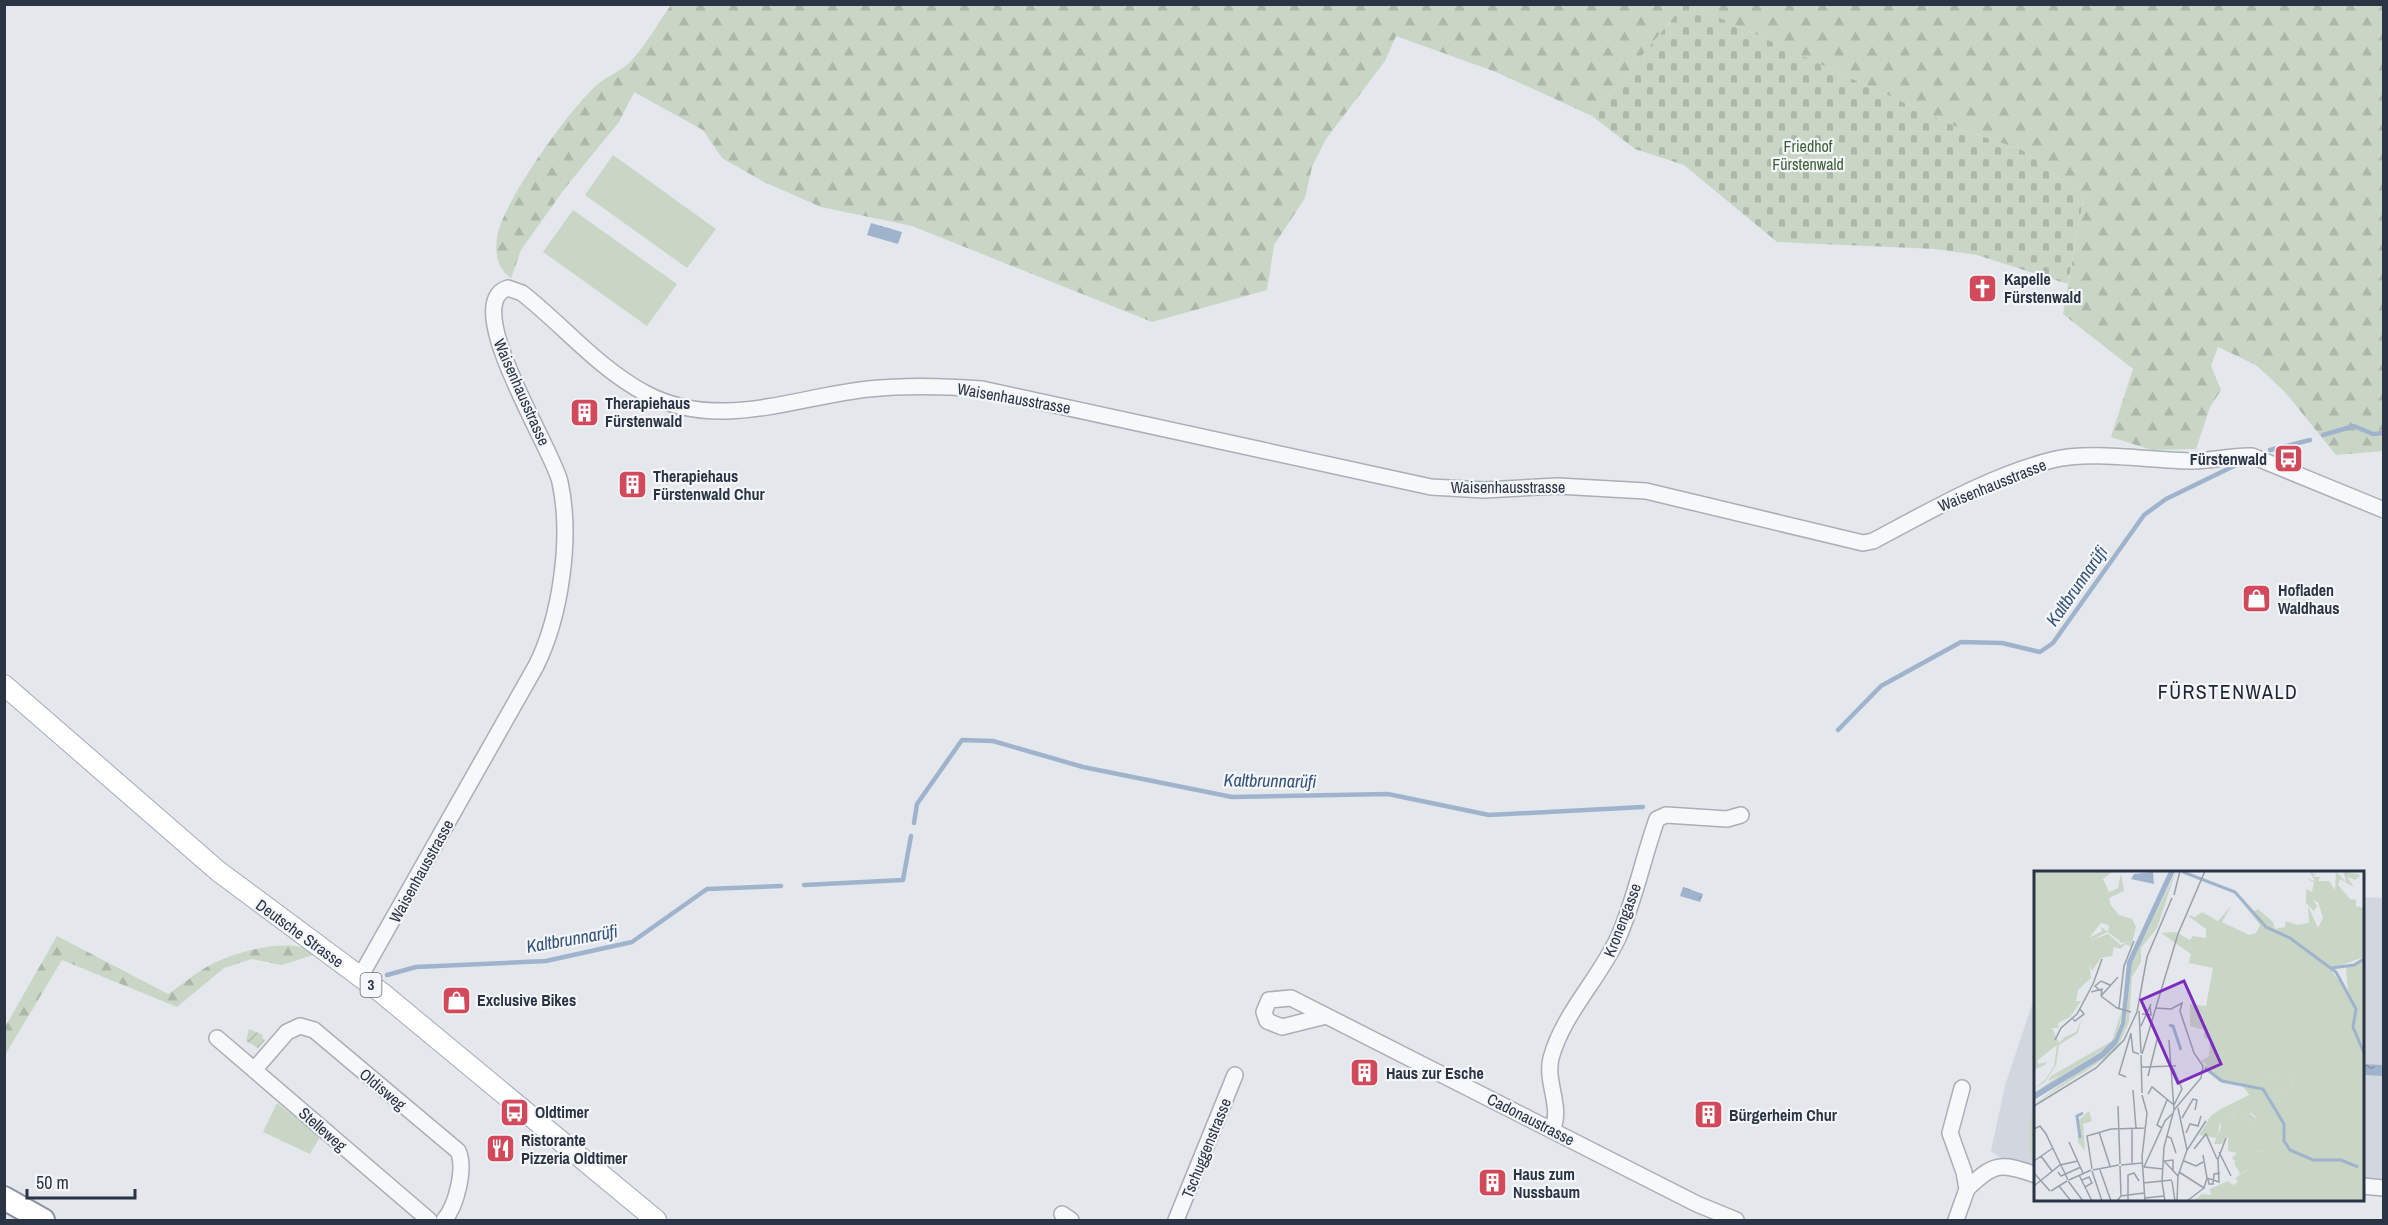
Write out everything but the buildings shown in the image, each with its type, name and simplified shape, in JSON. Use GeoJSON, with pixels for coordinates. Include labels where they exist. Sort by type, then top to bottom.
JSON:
{"type":"FeatureCollection","features":[{"type":"Feature","properties":{"kind":"highway"},"geometry":{"type":"LineString","coordinates":[[4,1198],[43,1221]]}},
{"type":"Feature","properties":{"kind":"main road","name":"Deutsche Strasse"},"geometry":{"type":"LineString","coordinates":[[4,685],[218,871],[435,1035],[657,1221]]}},
{"type":"Feature","properties":{"kind":"street","name":"Waisenhausstrasse"},"geometry":{"type":"LineString","coordinates":[[360,977],[536,666],[548,641],[556,610],[564,536],[561,483],[554,463],[518,390],[496,334],[493,304],[499,293],[508,288],[526,297],[576,343],[631,384],[658,399],[694,410],[738,412],[866,389],[922,384],[982,389],[1431,487],[1484,490],[1558,486],[1646,491],[1863,543],[1873,541],[1988,483],[2055,460],[2073,457],[2197,461],[2235,455],[2252,456],[2384,510]]}},
{"type":"Feature","properties":{"kind":"street","name":"Kronengasse"},"geometry":{"type":"LineString","coordinates":[[1552,1130],[1557,1112],[1550,1089],[1552,1057],[1560,1036],[1604,966],[1619,936],[1657,819],[1665,815],[1727,819],[1741,815]]}},
{"type":"Feature","properties":{"kind":"street","name":"Cadonaustrasse"},"geometry":{"type":"LineString","coordinates":[[1326,1016],[1697,1204],[1736,1221]]}},
{"type":"Feature","properties":{"kind":"street","name":"Oldisweg"},"geometry":{"type":"LineString","coordinates":[[254,1070],[287,1032],[300,1026],[314,1030],[458,1151],[461,1158],[452,1212],[444,1221]]}},
{"type":"Feature","properties":{"kind":"street","name":"Stelleweg"},"geometry":{"type":"LineString","coordinates":[[217,1038],[429,1221]]}},
{"type":"Feature","properties":{"kind":"street","name":"Tschuggenstrasse"},"geometry":{"type":"LineString","coordinates":[[1176,1221],[1235,1075]]}},
{"type":"Feature","properties":{"kind":"street"},"geometry":{"type":"LineString","coordinates":[[1962,1088],[1950,1133],[1964,1172],[1967,1189]]}},
{"type":"Feature","properties":{"kind":"street"},"geometry":{"type":"LineString","coordinates":[[1956,1221],[1967,1189],[1983,1172],[1995,1166],[2016,1167],[2034,1174]]}},
{"type":"Feature","properties":{"kind":"street"},"geometry":{"type":"LineString","coordinates":[[2364,1186],[2384,1188]]}},
{"type":"Feature","properties":{"kind":"shaded area"},"geometry":{"type":"Polygon","coordinates":[[[2364,897],[2383,898],[2383,1183],[2364,1182],[2364,897]]]}},
{"type":"Feature","properties":{"kind":"shaded area"},"geometry":{"type":"Polygon","coordinates":[[[2034,999],[2034,1170],[2002,1159],[1991,1151],[2005,1086],[2034,999]]]}},
{"type":"Feature","properties":{"kind":"green space"},"geometry":{"type":"Polygon","coordinates":[[[671,5],[1684,5],[1592,116],[1496,72],[1396,36],[1385,61],[1326,139],[1312,167],[1305,198],[1274,245],[1267,290],[1152,322],[912,226],[821,207],[764,182],[722,158],[703,130],[634,92],[619,122],[565,188],[521,250],[511,278],[498,261],[497,238],[501,223],[523,181],[538,157],[585,97],[597,85],[631,61],[671,5]]]}},
{"type":"Feature","properties":{"kind":"green space","name":"Friedhof Fürstenwald"},"geometry":{"type":"Polygon","coordinates":[[[1684,5],[1692,5],[1961,129],[2022,150],[2084,195],[2068,284],[1977,255],[1935,249],[1777,242],[1684,165],[1635,149],[1592,116],[1684,5]]]}},
{"type":"Feature","properties":{"kind":"green space"},"geometry":{"type":"Polygon","coordinates":[[[1692,5],[2383,5],[2383,451],[2336,455],[2285,392],[2256,365],[2218,347],[2211,366],[2221,390],[2210,407],[2196,449],[2152,450],[2111,437],[2133,369],[2063,314],[2084,195],[2022,150],[1961,129],[1692,5]]]}},
{"type":"Feature","properties":{"kind":"green space"},"geometry":{"type":"Polygon","coordinates":[[[613,155],[716,229],[687,268],[585,195],[613,155]]]}},
{"type":"Feature","properties":{"kind":"green space"},"geometry":{"type":"Polygon","coordinates":[[[573,210],[677,284],[647,326],[543,252],[573,210]]]}},
{"type":"Feature","properties":{"kind":"green space"},"geometry":{"type":"Polygon","coordinates":[[[57,936],[168,994],[210,965],[248,951],[293,946],[306,948],[316,954],[282,965],[252,959],[224,968],[177,1007],[62,960],[5,1055],[5,1027],[57,936]]]}},
{"type":"Feature","properties":{"kind":"green space"},"geometry":{"type":"Polygon","coordinates":[[[249,1029],[263,1035],[262,1038],[265,1040],[258,1048],[246,1041],[249,1029]]]}},
{"type":"Feature","properties":{"kind":"green space"},"geometry":{"type":"Polygon","coordinates":[[[277,1103],[320,1137],[310,1154],[263,1132],[277,1103]]]}},
{"type":"Feature","properties":{"kind":"green space"},"geometry":{"type":"Polygon","coordinates":[[[2034,1108],[2034,1164],[2030,1151],[2031,1119],[2034,1108]]]}},
{"type":"Feature","properties":{"kind":"water"},"geometry":{"type":"Polygon","coordinates":[[[871,223],[902,232],[898,244],[867,235],[871,223]]]}},
{"type":"Feature","properties":{"kind":"water"},"geometry":{"type":"Polygon","coordinates":[[[1683,887],[1703,894],[1700,902],[1680,896],[1683,887]]]}},
{"type":"Feature","properties":{"kind":"water"},"geometry":{"type":"Polygon","coordinates":[[[2364,1064],[2383,1065],[2383,1076],[2364,1075],[2364,1064]]]}},
{"type":"Feature","properties":{"kind":"waterway","name":"Kaltbrunnarüfi"},"geometry":{"type":"LineString","coordinates":[[2323,435],[2354,426],[2373,434],[2384,433]]}},
{"type":"Feature","properties":{"kind":"waterway","name":"Kaltbrunnarüfi"},"geometry":{"type":"LineString","coordinates":[[2270,450],[2310,440]]}},
{"type":"Feature","properties":{"kind":"waterway","name":"Kaltbrunnarüfi"},"geometry":{"type":"LineString","coordinates":[[1838,730],[1881,686],[1961,642],[2002,643],[2040,652],[2053,643],[2144,515],[2166,499],[2236,465]]}},
{"type":"Feature","properties":{"kind":"waterway","name":"Kaltbrunnarüfi"},"geometry":{"type":"LineString","coordinates":[[914,823],[917,804],[962,740],[993,741],[1083,767],[1232,797],[1388,794],[1489,815],[1643,807]]}},
{"type":"Feature","properties":{"kind":"waterway","name":"Kaltbrunnarüfi"},"geometry":{"type":"LineString","coordinates":[[804,885],[903,880],[911,836]]}},
{"type":"Feature","properties":{"kind":"waterway","name":"Kaltbrunnarüfi"},"geometry":{"type":"LineString","coordinates":[[387,975],[416,967],[546,961],[632,942],[707,889],[781,886]]}},
{"type":"Feature","properties":{"kind":"place","name":"Kapelle Fürstenwald"},"geometry":{"type":"Point","coordinates":[1983,288]}},
{"type":"Feature","properties":{"kind":"place","name":"Therapiehaus Fürstenwald"},"geometry":{"type":"Point","coordinates":[584,412]}},
{"type":"Feature","properties":{"kind":"place","name":"Fürstenwald"},"geometry":{"type":"Point","coordinates":[2288,459]}},
{"type":"Feature","properties":{"kind":"place","name":"Therapiehaus Fürstenwald Chur"},"geometry":{"type":"Point","coordinates":[632,485]}},
{"type":"Feature","properties":{"kind":"place","name":"Hofladen Waldhaus"},"geometry":{"type":"Point","coordinates":[2257,599]}},
{"type":"Feature","properties":{"kind":"place","name":"Exclusive Bikes"},"geometry":{"type":"Point","coordinates":[456,1000]}},
{"type":"Feature","properties":{"kind":"place","name":"Haus zur Esche"},"geometry":{"type":"Point","coordinates":[1365,1073]}},
{"type":"Feature","properties":{"kind":"place","name":"Oldtimer"},"geometry":{"type":"Point","coordinates":[514,1112]}},
{"type":"Feature","properties":{"kind":"place","name":"Bürgerheim Chur"},"geometry":{"type":"Point","coordinates":[1708,1115]}},
{"type":"Feature","properties":{"kind":"place","name":"Ristorante Pizzeria Oldtimer"},"geometry":{"type":"Point","coordinates":[500,1149]}},
{"type":"Feature","properties":{"kind":"place","name":"Haus zum Nussbaum"},"geometry":{"type":"Point","coordinates":[1492,1183]}},
{"type":"Feature","properties":{"kind":"district","name":"FÜRSTENWALD"},"geometry":{"type":"Point","coordinates":[2228,692]}}]}
